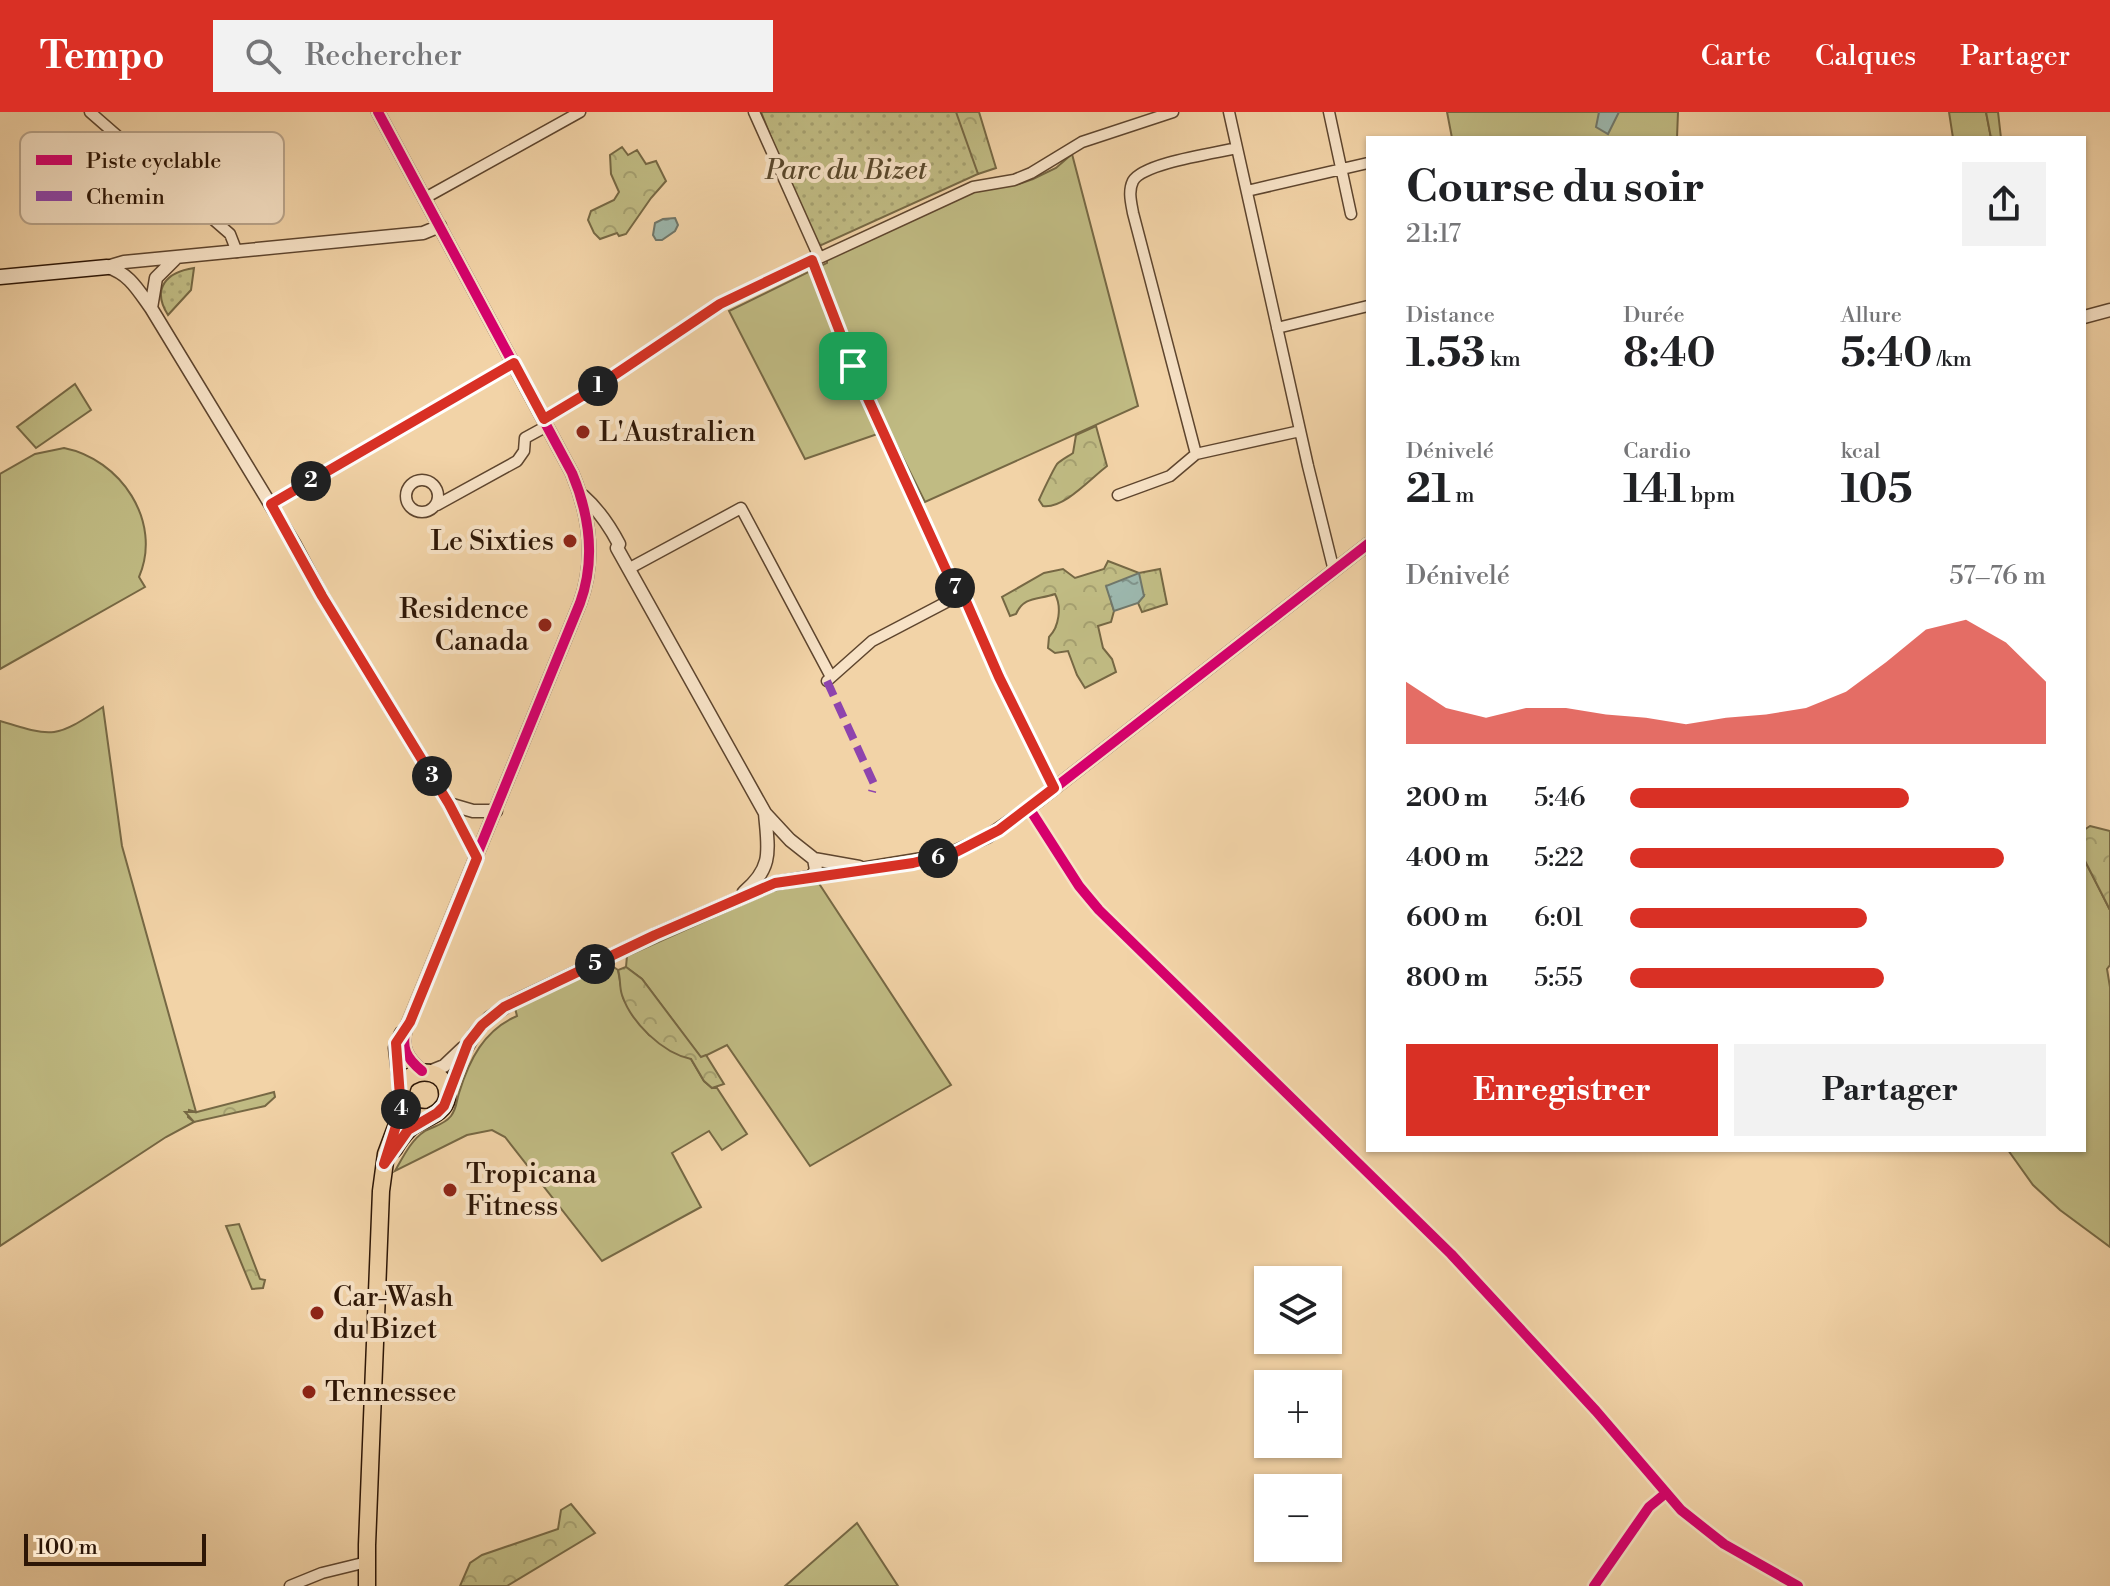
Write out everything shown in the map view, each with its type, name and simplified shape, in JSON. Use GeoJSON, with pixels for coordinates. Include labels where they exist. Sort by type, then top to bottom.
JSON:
{"type":"FeatureCollection","features":[{"type":"Feature","properties":{"kind":"main road"},"geometry":{"type":"LineString","coordinates":[[0,277],[107,267]]}},
{"type":"Feature","properties":{"kind":"main road"},"geometry":{"type":"LineString","coordinates":[[367,1586],[384,1164],[399,1119],[406,1078],[425,1071],[442,1081],[447,1097],[441,1110],[408,1130],[384,1164]]}},
{"type":"Feature","properties":{"kind":"main road"},"geometry":{"type":"LineString","coordinates":[[401,1096],[411,1114],[428,1117]]}},
{"type":"Feature","properties":{"kind":"street"},"geometry":{"type":"LineString","coordinates":[[90,112],[113,132]]}},
{"type":"Feature","properties":{"kind":"street"},"geometry":{"type":"LineString","coordinates":[[378,112],[545,422],[580,493],[589,527],[603,549],[630,568],[765,813],[790,840],[814,859],[866,868]]}},
{"type":"Feature","properties":{"kind":"street"},"geometry":{"type":"LineString","coordinates":[[425,198],[580,112]]}},
{"type":"Feature","properties":{"kind":"street"},"geometry":{"type":"LineString","coordinates":[[754,112],[816,259],[853,366],[958,596],[965,599],[972,611],[999,677],[1054,788]]}},
{"type":"Feature","properties":{"kind":"street"},"geometry":{"type":"LineString","coordinates":[[437,505],[517,461],[524,451],[525,438],[545,422],[720,304],[973,187],[1023,177],[1082,142],[1173,112]]}},
{"type":"Feature","properties":{"kind":"street"},"geometry":{"type":"LineString","coordinates":[[1229,112],[1334,571]]}},
{"type":"Feature","properties":{"kind":"street"},"geometry":{"type":"LineString","coordinates":[[1329,112],[1351,214]]}},
{"type":"Feature","properties":{"kind":"street"},"geometry":{"type":"LineString","coordinates":[[1196,454],[1130,192],[1132,182],[1139,174],[1237,148]]}},
{"type":"Feature","properties":{"kind":"street"},"geometry":{"type":"LineString","coordinates":[[1247,191],[1366,163]]}},
{"type":"Feature","properties":{"kind":"street"},"geometry":{"type":"LineString","coordinates":[[219,224],[230,234],[237,252]]}},
{"type":"Feature","properties":{"kind":"street"},"geometry":{"type":"LineString","coordinates":[[107,267],[124,262],[423,233],[440,226]]}},
{"type":"Feature","properties":{"kind":"street"},"geometry":{"type":"LineString","coordinates":[[151,308],[156,278],[176,258]]}},
{"type":"Feature","properties":{"kind":"street"},"geometry":{"type":"LineString","coordinates":[[107,267],[119,270],[128,277],[151,308],[449,804],[477,858]]}},
{"type":"Feature","properties":{"kind":"street"},"geometry":{"type":"LineString","coordinates":[[1277,328],[1366,306]]}},
{"type":"Feature","properties":{"kind":"street"},"geometry":{"type":"LineString","coordinates":[[2086,316],[2110,310]]}},
{"type":"Feature","properties":{"kind":"street"},"geometry":{"type":"LineString","coordinates":[[271,504],[514,363]]}},
{"type":"Feature","properties":{"kind":"street"},"geometry":{"type":"LineString","coordinates":[[1118,495],[1170,476],[1196,454],[1300,431]]}},
{"type":"Feature","properties":{"kind":"street"},"geometry":{"type":"LineString","coordinates":[[580,493],[603,516],[619,544],[603,549],[406,1028],[404,1051],[408,1059],[425,1071],[444,1066],[482,1025],[504,1007],[738,897],[775,883],[926,860],[956,852],[987,837],[1029,808],[1366,546]]}},
{"type":"Feature","properties":{"kind":"street"},"geometry":{"type":"LineString","coordinates":[[630,568],[741,508],[829,679],[872,641],[958,596]]}},
{"type":"Feature","properties":{"kind":"street"},"geometry":{"type":"LineString","coordinates":[[449,804],[473,811],[496,811]]}},
{"type":"Feature","properties":{"kind":"street"},"geometry":{"type":"LineString","coordinates":[[1029,808],[1079,886],[1099,910],[1451,1254],[1596,1411],[1681,1510],[1724,1544],[1798,1586]]}},
{"type":"Feature","properties":{"kind":"street"},"geometry":{"type":"LineString","coordinates":[[738,897],[764,871],[768,849],[765,813]]}},
{"type":"Feature","properties":{"kind":"street"},"geometry":{"type":"LineString","coordinates":[[768,849],[776,843],[790,840]]}},
{"type":"Feature","properties":{"kind":"street"},"geometry":{"type":"LineString","coordinates":[[811,877],[816,870],[814,859]]}},
{"type":"Feature","properties":{"kind":"street"},"geometry":{"type":"LineString","coordinates":[[764,871],[768,879],[775,883]]}},
{"type":"Feature","properties":{"kind":"street"},"geometry":{"type":"LineString","coordinates":[[401,1096],[395,1048],[397,1038],[406,1028]]}},
{"type":"Feature","properties":{"kind":"street"},"geometry":{"type":"LineString","coordinates":[[447,1097],[468,1043]]}},
{"type":"Feature","properties":{"kind":"street"},"geometry":{"type":"LineString","coordinates":[[1594,1586],[1649,1507],[1666,1493]]}},
{"type":"Feature","properties":{"kind":"street"},"geometry":{"type":"LineString","coordinates":[[290,1586],[322,1573],[367,1562]]}},
{"type":"Feature","properties":{"kind":"green space","name":"Parc du Bizet"},"geometry":{"type":"Polygon","coordinates":[[[761,112],[956,112],[978,174],[815,248],[761,112]]]}},
{"type":"Feature","properties":{"kind":"green space"},"geometry":{"type":"Polygon","coordinates":[[[953,112],[979,112],[996,168],[978,174],[953,112]]]}},
{"type":"Feature","properties":{"kind":"green space"},"geometry":{"type":"Polygon","coordinates":[[[1447,112],[1678,112],[1677,136],[1452,136],[1447,112]]]}},
{"type":"Feature","properties":{"kind":"green space"},"geometry":{"type":"Polygon","coordinates":[[[1949,112],[1986,112],[1991,136],[1953,136],[1949,112]]]}},
{"type":"Feature","properties":{"kind":"green space"},"geometry":{"type":"Polygon","coordinates":[[[1986,112],[1998,112],[2001,136],[1991,136],[1986,112]]]}},
{"type":"Feature","properties":{"kind":"green space"},"geometry":{"type":"Polygon","coordinates":[[[622,147],[628,155],[637,150],[646,164],[656,161],[666,181],[626,234],[619,236],[617,233],[600,239],[588,220],[591,211],[614,200],[619,192],[611,174],[610,155],[622,147]]]}},
{"type":"Feature","properties":{"kind":"green space"},"geometry":{"type":"Polygon","coordinates":[[[1072,154],[1138,406],[925,502],[889,430],[805,459],[729,311],[827,263],[827,257],[974,191],[1033,179],[1056,168],[1072,154]]]}},
{"type":"Feature","properties":{"kind":"green space"},"geometry":{"type":"Polygon","coordinates":[[[194,268],[191,290],[168,315],[161,297],[164,283],[176,273],[194,268]]]}},
{"type":"Feature","properties":{"kind":"green space"},"geometry":{"type":"Polygon","coordinates":[[[75,384],[91,410],[36,448],[17,427],[75,384]]]}},
{"type":"Feature","properties":{"kind":"green space"},"geometry":{"type":"Polygon","coordinates":[[[1096,426],[1107,466],[1068,498],[1051,506],[1043,506],[1039,500],[1057,464],[1073,453],[1076,435],[1096,426]]]}},
{"type":"Feature","properties":{"kind":"green space"},"geometry":{"type":"Polygon","coordinates":[[[64,448],[84,454],[103,465],[132,496],[141,514],[145,535],[145,556],[139,577],[145,587],[0,669],[0,474],[35,454],[64,448]]]}},
{"type":"Feature","properties":{"kind":"green space"},"geometry":{"type":"Polygon","coordinates":[[[1108,561],[1139,573],[1160,569],[1167,604],[1142,612],[1138,603],[1144,595],[1107,586],[1114,611],[1111,622],[1098,626],[1103,648],[1112,659],[1116,672],[1085,688],[1068,651],[1055,653],[1048,648],[1049,637],[1058,617],[1055,594],[1027,601],[1016,614],[1010,616],[1002,597],[1044,573],[1063,569],[1075,578],[1104,569],[1108,561]]]}},
{"type":"Feature","properties":{"kind":"green space"},"geometry":{"type":"Polygon","coordinates":[[[103,707],[122,846],[196,1112],[189,1110],[188,1117],[194,1122],[166,1137],[0,1246],[0,721],[54,732],[74,725],[103,707]]]}},
{"type":"Feature","properties":{"kind":"green space"},"geometry":{"type":"Polygon","coordinates":[[[2090,826],[2110,831],[2110,910],[2086,863],[2086,829],[2090,826]]]}},
{"type":"Feature","properties":{"kind":"green space"},"geometry":{"type":"Polygon","coordinates":[[[2086,863],[2110,910],[2110,965],[2107,969],[2110,987],[2110,1247],[2060,1210],[2033,1185],[2009,1152],[2086,1152],[2086,863]]]}},
{"type":"Feature","properties":{"kind":"green space"},"geometry":{"type":"Polygon","coordinates":[[[818,882],[951,1085],[810,1166],[727,1045],[701,1058],[642,979],[626,967],[627,956],[772,891],[818,882]]]}},
{"type":"Feature","properties":{"kind":"green space"},"geometry":{"type":"Polygon","coordinates":[[[608,963],[618,970],[623,998],[633,1016],[649,1035],[691,1059],[704,1081],[717,1088],[747,1134],[722,1150],[709,1131],[672,1153],[701,1207],[602,1261],[505,1137],[492,1130],[467,1135],[395,1171],[416,1139],[451,1116],[479,1047],[495,1029],[517,1016],[515,1008],[608,963]]]}},
{"type":"Feature","properties":{"kind":"green space"},"geometry":{"type":"Polygon","coordinates":[[[626,967],[642,979],[701,1057],[706,1055],[724,1084],[712,1088],[691,1059],[669,1050],[640,1026],[621,992],[618,970],[626,967]]]}},
{"type":"Feature","properties":{"kind":"green space"},"geometry":{"type":"Polygon","coordinates":[[[274,1092],[275,1097],[265,1106],[194,1122],[185,1112],[197,1112],[274,1092]]]}},
{"type":"Feature","properties":{"kind":"green space"},"geometry":{"type":"Polygon","coordinates":[[[239,1224],[260,1279],[265,1280],[263,1288],[252,1289],[226,1226],[239,1224]]]}},
{"type":"Feature","properties":{"kind":"green space"},"geometry":{"type":"Polygon","coordinates":[[[571,1504],[595,1533],[507,1586],[460,1586],[470,1563],[482,1555],[558,1529],[561,1510],[571,1504]]]}},
{"type":"Feature","properties":{"kind":"green space"},"geometry":{"type":"Polygon","coordinates":[[[857,1523],[898,1586],[785,1586],[857,1523]]]}},
{"type":"Feature","properties":{"kind":"water"},"geometry":{"type":"Polygon","coordinates":[[[1599,112],[1619,112],[1608,134],[1596,127],[1599,112]]]}},
{"type":"Feature","properties":{"kind":"water"},"geometry":{"type":"Polygon","coordinates":[[[675,218],[678,225],[675,231],[662,240],[656,240],[653,235],[655,223],[675,218]]]}},
{"type":"Feature","properties":{"kind":"water"},"geometry":{"type":"Polygon","coordinates":[[[1139,573],[1144,596],[1138,603],[1114,611],[1106,586],[1139,573]]]}},
{"type":"Feature","properties":{"kind":"marked path"},"geometry":{"type":"LineString","coordinates":[[827,681],[874,784],[872,792]]}},
{"type":"Feature","properties":{"kind":"cycle path"},"geometry":{"type":"LineString","coordinates":[[378,112],[572,473],[583,505],[589,538],[588,570],[580,603],[406,1028],[406,1052],[422,1071]]}},
{"type":"Feature","properties":{"kind":"cycle path"},"geometry":{"type":"LineString","coordinates":[[1366,546],[1029,808],[1079,886],[1099,910],[1451,1254],[1596,1411],[1681,1510],[1724,1544],[1798,1586]]}},
{"type":"Feature","properties":{"kind":"cycle path"},"geometry":{"type":"LineString","coordinates":[[1594,1586],[1649,1507],[1666,1493]]}},
{"type":"Feature","properties":{"kind":"place","name":"L'Australien"},"geometry":{"type":"Point","coordinates":[583,432]}},
{"type":"Feature","properties":{"kind":"place","name":"Le Sixties"},"geometry":{"type":"Point","coordinates":[570,541]}},
{"type":"Feature","properties":{"kind":"place","name":"Residence Canada"},"geometry":{"type":"Point","coordinates":[545,625]}},
{"type":"Feature","properties":{"kind":"place","name":"Tropicana Fitness"},"geometry":{"type":"Point","coordinates":[450,1190]}},
{"type":"Feature","properties":{"kind":"place","name":"Car-Wash du Bizet"},"geometry":{"type":"Point","coordinates":[317,1313]}},
{"type":"Feature","properties":{"kind":"place","name":"Tennessee"},"geometry":{"type":"Point","coordinates":[309,1392]}},
{"type":"Feature","properties":{"kind":"route"},"geometry":{"type":"LineString","coordinates":[[812,260],[853,366],[958,596],[965,599],[972,611],[999,677],[1054,788],[999,830],[956,852],[913,863],[775,883],[738,897],[504,1007],[482,1025],[468,1043],[444,1106],[408,1130],[384,1164],[401,1110],[395,1054],[397,1038],[410,1022],[477,858],[449,804],[322,596],[271,504],[514,363],[544,419],[720,304],[812,260]]}}]}
